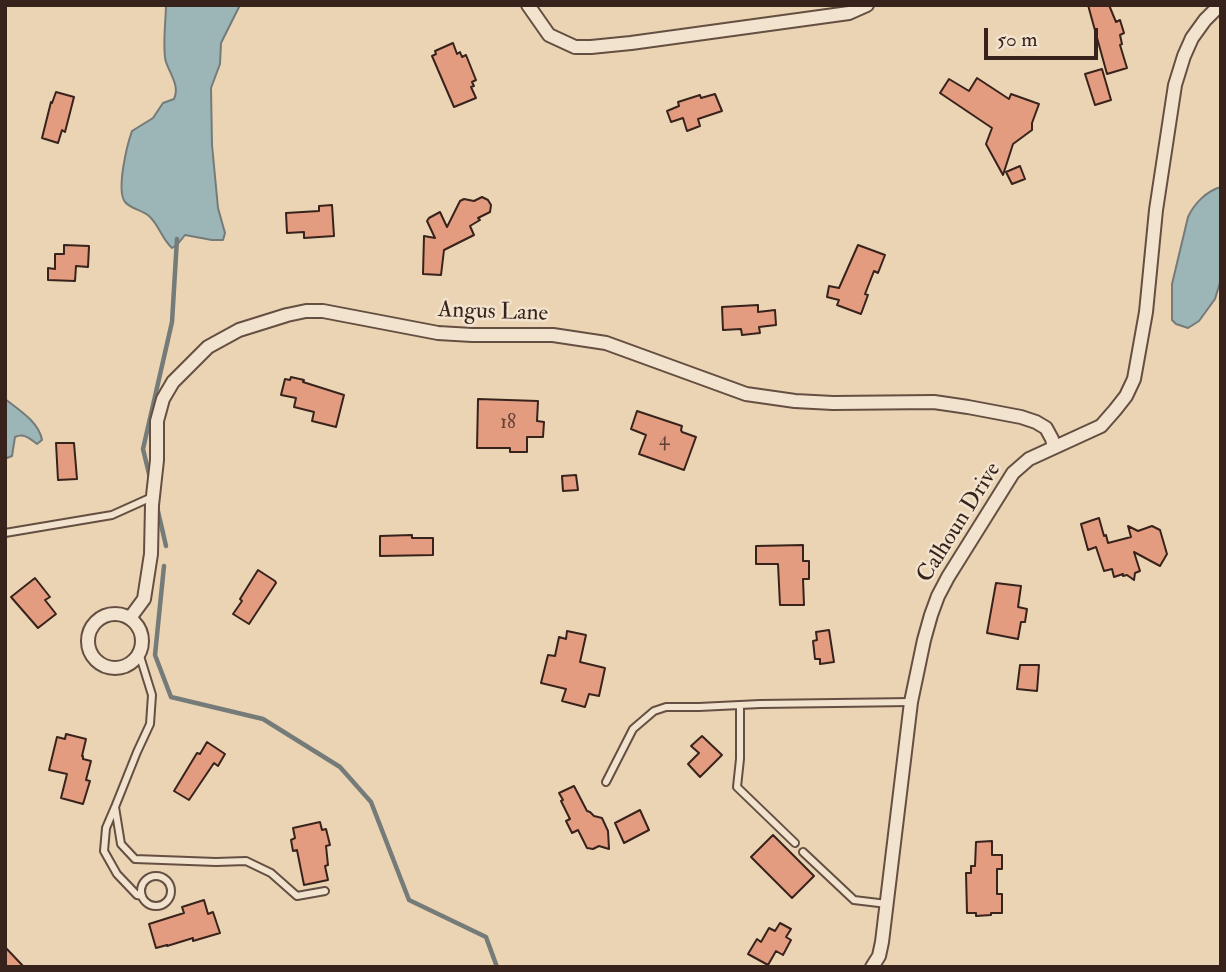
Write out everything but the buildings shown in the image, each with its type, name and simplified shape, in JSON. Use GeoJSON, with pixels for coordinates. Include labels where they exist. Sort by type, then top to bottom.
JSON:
{"type":"FeatureCollection","features":[{"type":"Feature","properties":{"kind":"street"},"geometry":{"type":"LineString","coordinates":[[528,5],[549,35],[575,47],[591,47],[849,13],[867,5]]}},
{"type":"Feature","properties":{"kind":"street","name":"Calhoun Drive"},"geometry":{"type":"LineString","coordinates":[[872,967],[878,956],[887,904],[911,702],[931,615],[948,577],[1013,473],[1029,459],[1101,426],[1126,396],[1134,379],[1146,312],[1156,210],[1175,85],[1192,38],[1220,5]]}},
{"type":"Feature","properties":{"kind":"street","name":"Angus Lane"},"geometry":{"type":"LineString","coordinates":[[130,618],[144,599],[157,460],[157,421],[163,399],[173,382],[208,347],[239,330],[306,310],[438,333],[553,335],[606,343],[746,394],[770,399],[833,403],[934,402],[968,407],[1036,422],[1046,428],[1054,447]]}},
{"type":"Feature","properties":{"kind":"street"},"geometry":{"type":"LineString","coordinates":[[113,613],[130,618],[141,634],[142,645],[139,653],[133,661],[121,667],[102,665],[95,660],[88,648],[87,639],[91,626],[100,617],[113,613]]}},
{"type":"Feature","properties":{"kind":"lane"},"geometry":{"type":"LineString","coordinates":[[5,533],[112,515],[153,496]]}},
{"type":"Feature","properties":{"kind":"lane"},"geometry":{"type":"LineString","coordinates":[[139,653],[152,695],[150,724],[106,828],[104,851],[117,874],[148,903],[161,905],[165,902],[170,896],[170,886],[164,878],[151,877],[146,879],[142,886],[142,896]]}},
{"type":"Feature","properties":{"kind":"lane"},"geometry":{"type":"LineString","coordinates":[[606,782],[633,729],[654,711],[666,707],[911,702]]}},
{"type":"Feature","properties":{"kind":"lane"},"geometry":{"type":"LineString","coordinates":[[740,705],[737,787],[794,843]]}},
{"type":"Feature","properties":{"kind":"lane"},"geometry":{"type":"LineString","coordinates":[[115,807],[121,844],[135,859],[246,861],[271,873],[297,896],[325,891]]}},
{"type":"Feature","properties":{"kind":"lane"},"geometry":{"type":"LineString","coordinates":[[803,852],[854,900],[887,904]]}},
{"type":"Feature","properties":{"kind":"water"},"geometry":{"type":"Polygon","coordinates":[[[166,5],[240,5],[221,43],[220,64],[211,88],[212,145],[218,208],[225,233],[223,240],[185,235],[172,248],[149,216],[125,202],[122,188],[125,156],[132,131],[153,118],[163,103],[174,99],[176,94],[165,57],[166,5]]]}},
{"type":"Feature","properties":{"kind":"water"},"geometry":{"type":"Polygon","coordinates":[[[1221,187],[1221,279],[1215,299],[1199,321],[1188,328],[1172,320],[1172,284],[1188,217],[1201,199],[1221,187]]]}},
{"type":"Feature","properties":{"kind":"water"},"geometry":{"type":"Polygon","coordinates":[[[5,399],[33,422],[42,440],[37,444],[24,436],[15,437],[12,456],[7,458],[5,456],[5,399]]]}},
{"type":"Feature","properties":{"kind":"waterway"},"geometry":{"type":"LineString","coordinates":[[150,478],[143,449],[172,322],[177,239]]}},
{"type":"Feature","properties":{"kind":"waterway"},"geometry":{"type":"LineString","coordinates":[[157,507],[166,546]]}},
{"type":"Feature","properties":{"kind":"waterway"},"geometry":{"type":"LineString","coordinates":[[164,566],[155,655],[171,697],[263,719],[340,767],[371,802],[409,900],[486,937],[497,967]]}}]}
